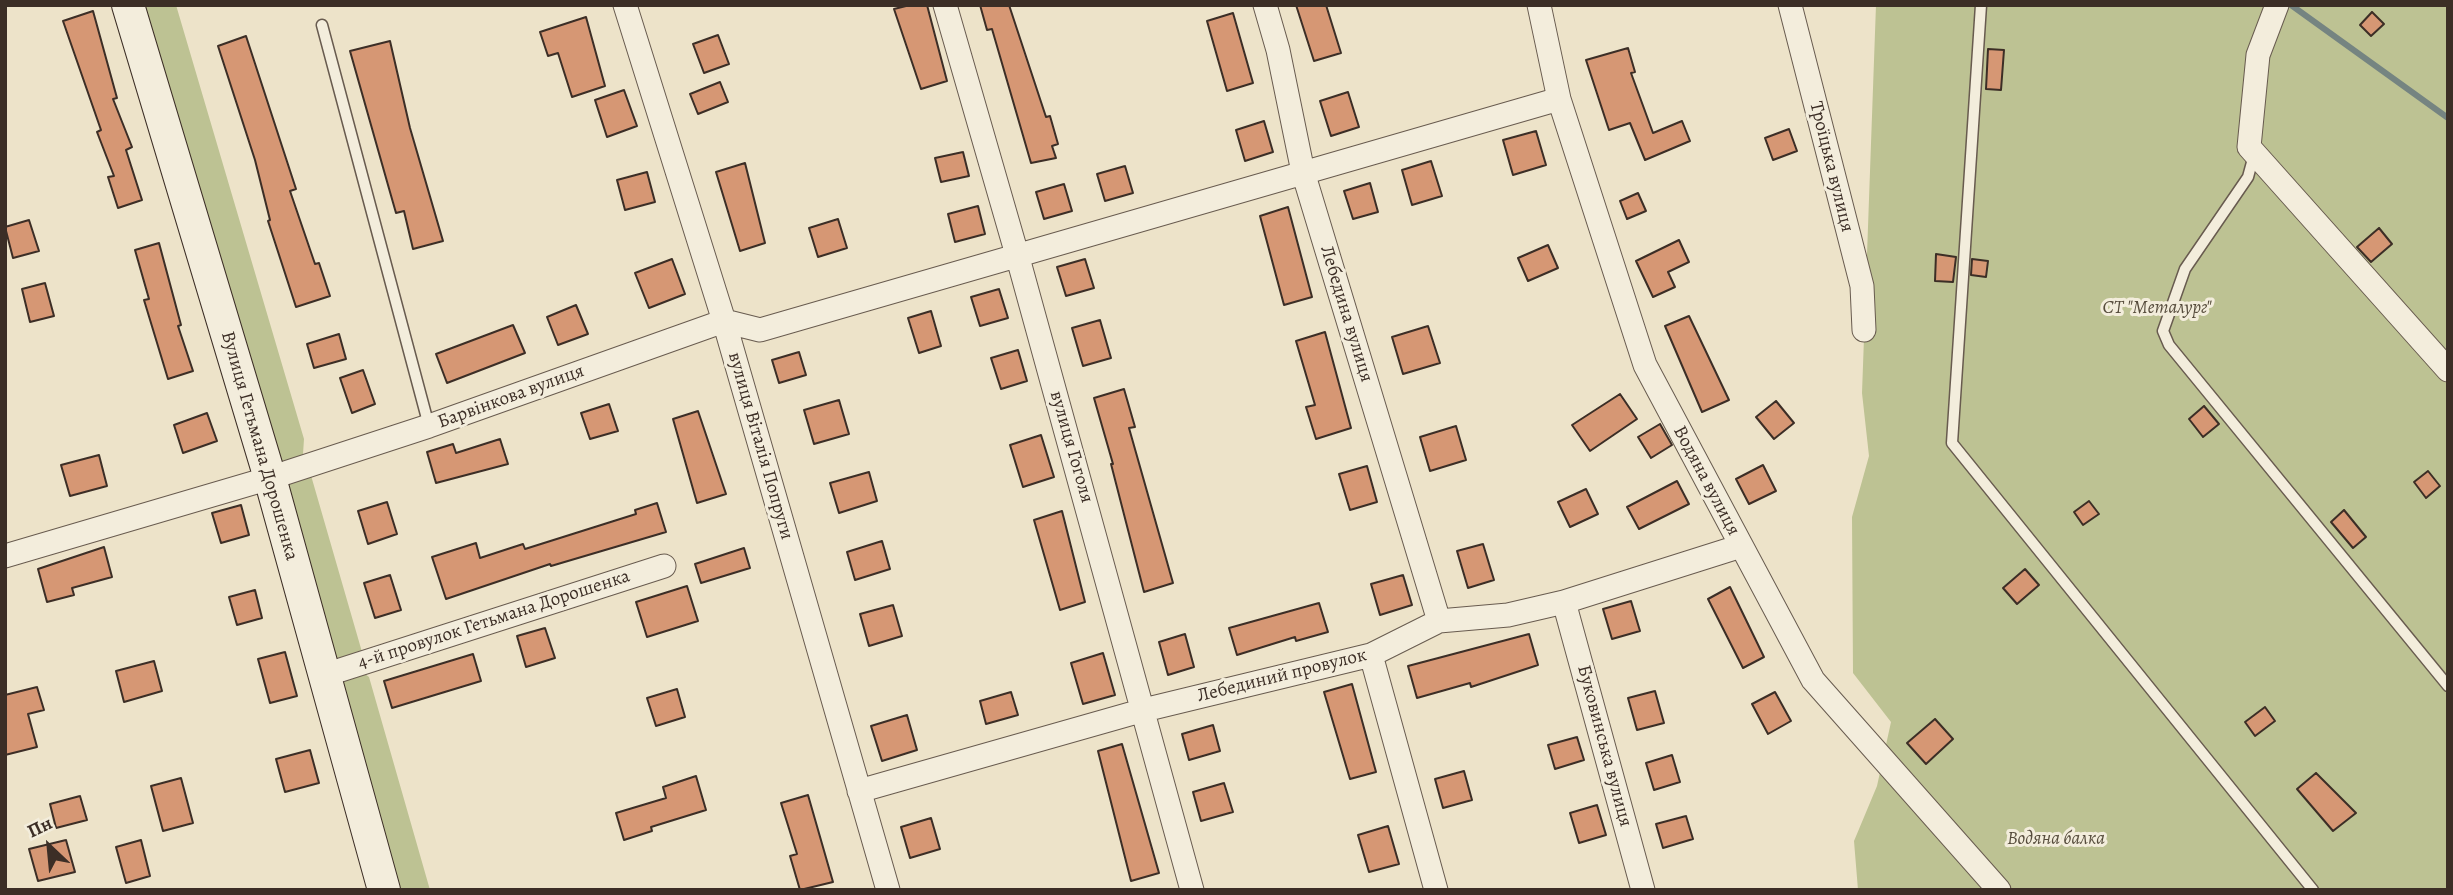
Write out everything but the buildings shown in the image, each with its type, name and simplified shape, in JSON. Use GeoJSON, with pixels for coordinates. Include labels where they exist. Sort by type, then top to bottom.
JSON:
{"type":"FeatureCollection","features":[{"type":"Feature","properties":{"kind":"street","name":"Вулиця Гетьмана Дорошенка"},"geometry":{"type":"LineString","coordinates":[[128,5],[270,478],[384,890]]}},
{"type":"Feature","properties":{"kind":"street","name":"вулиця Віталія Попруги"},"geometry":{"type":"LineString","coordinates":[[625,5],[724,321],[888,890]]}},
{"type":"Feature","properties":{"kind":"street","name":"вулиця Гоголя"},"geometry":{"type":"LineString","coordinates":[[945,5],[1018,258],[1192,890]]}},
{"type":"Feature","properties":{"kind":"street","name":"Лебедина вулиця"},"geometry":{"type":"LineString","coordinates":[[1265,5],[1278,50],[1303,172],[1439,621]]}},
{"type":"Feature","properties":{"kind":"street","name":"Водяна вулиця"},"geometry":{"type":"LineString","coordinates":[[1539,5],[1559,99],[1645,365],[1813,680],[1998,890]]}},
{"type":"Feature","properties":{"kind":"street","name":"Троїцька вулиця"},"geometry":{"type":"LineString","coordinates":[[1790,5],[1862,286],[1864,330]]}},
{"type":"Feature","properties":{"kind":"street"},"geometry":{"type":"LineString","coordinates":[[2277,5],[2258,55],[2247,136],[2254,155],[2448,370]]}},
{"type":"Feature","properties":{"kind":"street"},"geometry":{"type":"LineString","coordinates":[[724,321],[760,330],[1018,258],[1303,172],[1559,99]]}},
{"type":"Feature","properties":{"kind":"street","name":"Барвінкова вулиця"},"geometry":{"type":"LineString","coordinates":[[5,556],[270,478],[429,426],[724,321]]}},
{"type":"Feature","properties":{"kind":"street","name":"Лебединий провулок"},"geometry":{"type":"LineString","coordinates":[[859,791],[1144,710],[1371,655],[1439,621],[1508,615],[1564,602],[1741,546]]}},
{"type":"Feature","properties":{"kind":"street","name":"4-й провулок Гетьмана Дорошенка"},"geometry":{"type":"LineString","coordinates":[[325,674],[664,565]]}},
{"type":"Feature","properties":{"kind":"street","name":"Буковинська вулиця"},"geometry":{"type":"LineString","coordinates":[[1564,602],[1643,890]]}},
{"type":"Feature","properties":{"kind":"street"},"geometry":{"type":"LineString","coordinates":[[1371,655],[1436,890]]}},
{"type":"Feature","properties":{"kind":"lane"},"geometry":{"type":"LineString","coordinates":[[1980,5],[1952,443],[2313,890]]}},
{"type":"Feature","properties":{"kind":"lane"},"geometry":{"type":"LineString","coordinates":[[322,25],[429,426]]}},
{"type":"Feature","properties":{"kind":"lane"},"geometry":{"type":"LineString","coordinates":[[2254,155],[2248,177],[2185,269],[2163,331],[2169,345],[2448,686]]}},
{"type":"Feature","properties":{"kind":"green space"},"geometry":{"type":"Polygon","coordinates":[[[143,5],[176,5],[304,439],[303,454],[297,463],[287,464],[277,459],[143,5]]]}},
{"type":"Feature","properties":{"kind":"green space","name":"СТ \"Металург\""},"geometry":{"type":"Polygon","coordinates":[[[1876,5],[2448,5],[2448,890],[1858,890],[1854,841],[1877,786],[1891,722],[1853,673],[1852,517],[1869,456],[1862,393],[1876,5]]]}},
{"type":"Feature","properties":{"kind":"green space"},"geometry":{"type":"Polygon","coordinates":[[[310,472],[362,652],[343,661],[334,658],[285,488],[289,478],[310,472]]]}},
{"type":"Feature","properties":{"kind":"green space"},"geometry":{"type":"Polygon","coordinates":[[[361,671],[369,677],[430,890],[398,890],[341,684],[346,675],[361,671]]]}},
{"type":"Feature","properties":{"kind":"waterway"},"geometry":{"type":"LineString","coordinates":[[2291,5],[2448,118]]}},
{"type":"Feature","properties":{"kind":"park label","name":"Водяна балка"},"geometry":{"type":"Point","coordinates":[2056,839]}}]}
